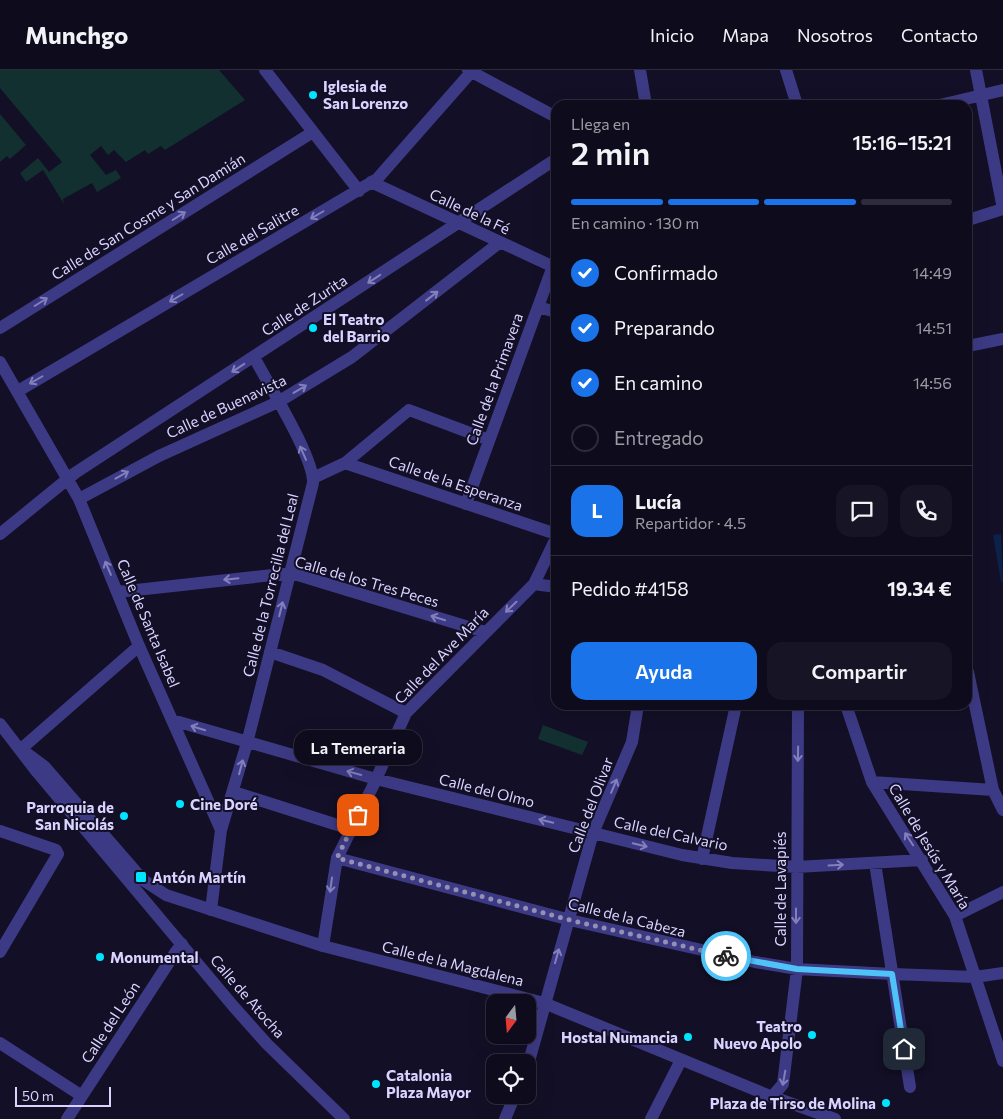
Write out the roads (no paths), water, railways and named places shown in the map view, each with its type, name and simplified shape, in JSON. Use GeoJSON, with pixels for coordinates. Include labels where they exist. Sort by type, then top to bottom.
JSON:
{"type":"FeatureCollection","features":[{"type":"Feature","properties":{"kind":"street"},"geometry":{"type":"LineString","coordinates":[[265,70],[359,191]]}},
{"type":"Feature","properties":{"kind":"street"},"geometry":{"type":"LineString","coordinates":[[640,70],[645,100]]}},
{"type":"Feature","properties":{"kind":"street"},"geometry":{"type":"LineString","coordinates":[[786,70],[795,100]]}},
{"type":"Feature","properties":{"kind":"street"},"geometry":{"type":"LineString","coordinates":[[972,219],[1003,209],[976,70]]}},
{"type":"Feature","properties":{"kind":"street"},"geometry":{"type":"LineString","coordinates":[[471,71],[551,114]]}},
{"type":"Feature","properties":{"kind":"street","name":"Calle del Salitre"},"geometry":{"type":"LineString","coordinates":[[18,390],[359,191],[394,162],[471,71]]}},
{"type":"Feature","properties":{"kind":"street"},"geometry":{"type":"LineString","coordinates":[[960,100],[1003,90]]}},
{"type":"Feature","properties":{"kind":"street","name":"Calle de San Cosme y San Damián"},"geometry":{"type":"LineString","coordinates":[[0,328],[313,132]]}},
{"type":"Feature","properties":{"kind":"street","name":"Calle de Zurita"},"geometry":{"type":"LineString","coordinates":[[0,534],[69,478],[551,162]]}},
{"type":"Feature","properties":{"kind":"street","name":"Calle de la Fé"},"geometry":{"type":"LineString","coordinates":[[371,182],[499,243],[551,265]]}},
{"type":"Feature","properties":{"kind":"street","name":"Calle de Buenavista"},"geometry":{"type":"LineString","coordinates":[[80,499],[159,456],[278,402],[352,357],[499,243]]}},
{"type":"Feature","properties":{"kind":"street","name":"Calle de la Primavera"},"geometry":{"type":"LineString","coordinates":[[466,504],[551,276]]}},
{"type":"Feature","properties":{"kind":"street"},"geometry":{"type":"LineString","coordinates":[[538,307],[551,311]]}},
{"type":"Feature","properties":{"kind":"street"},"geometry":{"type":"LineString","coordinates":[[972,345],[1003,339]]}},
{"type":"Feature","properties":{"kind":"street","name":"Calle de la Torrecilla del Leal"},"geometry":{"type":"LineString","coordinates":[[221,830],[234,792],[247,743],[313,478],[278,402],[254,357]]}},
{"type":"Feature","properties":{"kind":"street","name":"Calle de Santa Isabel"},"geometry":{"type":"LineString","coordinates":[[0,362],[80,499],[139,646],[221,830]]}},
{"type":"Feature","properties":{"kind":"street"},"geometry":{"type":"LineString","coordinates":[[313,478],[344,463],[409,410],[489,440]]}},
{"type":"Feature","properties":{"kind":"street","name":"Calle de la Esperanza"},"geometry":{"type":"LineString","coordinates":[[344,463],[551,532]]}},
{"type":"Feature","properties":{"kind":"street","name":"Calle del Ave María"},"geometry":{"type":"LineString","coordinates":[[323,946],[337,858],[406,713],[534,584],[551,548]]}},
{"type":"Feature","properties":{"kind":"street","name":"Calle de los Tres Peces"},"geometry":{"type":"LineString","coordinates":[[118,592],[291,572],[485,632]]}},
{"type":"Feature","properties":{"kind":"street"},"geometry":{"type":"LineString","coordinates":[[534,584],[551,586]]}},
{"type":"Feature","properties":{"kind":"street"},"geometry":{"type":"LineString","coordinates":[[21,749],[139,646]]}},
{"type":"Feature","properties":{"kind":"street"},"geometry":{"type":"LineString","coordinates":[[270,652],[324,670],[406,713]]}},
{"type":"Feature","properties":{"kind":"street"},"geometry":{"type":"LineString","coordinates":[[972,691],[993,790],[1003,810]]}},
{"type":"Feature","properties":{"kind":"street","name":"Calle del Olivar"},"geometry":{"type":"LineString","coordinates":[[531,1054],[593,833],[632,742],[637,710]]}},
{"type":"Feature","properties":{"kind":"street"},"geometry":{"type":"LineString","coordinates":[[702,859],[735,710]]}},
{"type":"Feature","properties":{"kind":"street","name":"Calle de Lavapiés"},"geometry":{"type":"LineString","coordinates":[[771,1096],[783,1084],[797,969],[798,710]]}},
{"type":"Feature","properties":{"kind":"street","name":"Calle de Jesús y María"},"geometry":{"type":"LineString","coordinates":[[848,710],[872,782],[955,916],[1003,1061]]}},
{"type":"Feature","properties":{"kind":"street","name":"Calle del Olmo"},"geometry":{"type":"LineString","coordinates":[[172,720],[376,779],[593,833]]}},
{"type":"Feature","properties":{"kind":"street","name":"Calle de Atocha"},"geometry":{"type":"LineString","coordinates":[[0,724],[37,772],[262,1038],[344,1119]]}},
{"type":"Feature","properties":{"kind":"street","name":"Calle de Atocha"},"geometry":{"type":"LineString","coordinates":[[21,749],[44,766],[135,873],[150,887]]}},
{"type":"Feature","properties":{"kind":"street"},"geometry":{"type":"LineString","coordinates":[[872,782],[993,790]]}},
{"type":"Feature","properties":{"kind":"street"},"geometry":{"type":"LineString","coordinates":[[234,792],[350,829]]}},
{"type":"Feature","properties":{"kind":"street"},"geometry":{"type":"LineString","coordinates":[[211,910],[221,830]]}},
{"type":"Feature","properties":{"kind":"street"},"geometry":{"type":"LineString","coordinates":[[0,832],[56,850],[58,854],[0,952]]}},
{"type":"Feature","properties":{"kind":"street","name":"Calle del Calvario"},"geometry":{"type":"LineString","coordinates":[[593,833],[702,859],[796,867],[922,860]]}},
{"type":"Feature","properties":{"kind":"street","name":"Calle de la Cabeza"},"geometry":{"type":"LineString","coordinates":[[337,858],[568,919],[707,952],[797,969],[975,977],[1003,973]]}},
{"type":"Feature","properties":{"kind":"street"},"geometry":{"type":"LineString","coordinates":[[875,863],[910,1087]]}},
{"type":"Feature","properties":{"kind":"street","name":"Calle de la Magdalena"},"geometry":{"type":"LineString","coordinates":[[150,887],[166,895],[323,946],[544,1003],[771,1096]]}},
{"type":"Feature","properties":{"kind":"street"},"geometry":{"type":"LineString","coordinates":[[955,916],[1003,892]]}},
{"type":"Feature","properties":{"kind":"street","name":"Calle del León"},"geometry":{"type":"LineString","coordinates":[[67,1119],[182,944]]}},
{"type":"Feature","properties":{"kind":"street"},"geometry":{"type":"LineString","coordinates":[[0,1043],[82,1096]]}},
{"type":"Feature","properties":{"kind":"street"},"geometry":{"type":"LineString","coordinates":[[651,1119],[681,1060]]}},
{"type":"Feature","properties":{"kind":"street"},"geometry":{"type":"LineString","coordinates":[[771,1096],[817,1117],[835,1119]]}},
{"type":"Feature","properties":{"kind":"street"},"geometry":{"type":"LineString","coordinates":[[505,1119],[511,1104]]}},
{"type":"Feature","properties":{"kind":"water"},"geometry":{"type":"Polygon","coordinates":[[[1001,534],[1003,581],[1001,582],[993,535],[1001,534]]]}},
{"type":"Feature","properties":{"kind":"place","name":"Iglesia de San Lorenzo"},"geometry":{"type":"Point","coordinates":[313,95]}},
{"type":"Feature","properties":{"kind":"place","name":"El Teatro del Barrio"},"geometry":{"type":"Point","coordinates":[313,328]}},
{"type":"Feature","properties":{"kind":"place","name":"Cine Doré"},"geometry":{"type":"Point","coordinates":[180,804]}},
{"type":"Feature","properties":{"kind":"place","name":"La Temeraria"},"geometry":{"type":"Point","coordinates":[358,815]}},
{"type":"Feature","properties":{"kind":"place","name":"Parroquia de San Nicolás"},"geometry":{"type":"Point","coordinates":[124,816]}},
{"type":"Feature","properties":{"kind":"place","name":"Antón Martín"},"geometry":{"type":"Point","coordinates":[141,877]}},
{"type":"Feature","properties":{"kind":"place","name":"Monumental"},"geometry":{"type":"Point","coordinates":[100,957]}},
{"type":"Feature","properties":{"kind":"place","name":"Teatro Nuevo Apolo"},"geometry":{"type":"Point","coordinates":[812,1035]}},
{"type":"Feature","properties":{"kind":"place","name":"Hostal Numancia"},"geometry":{"type":"Point","coordinates":[688,1037]}},
{"type":"Feature","properties":{"kind":"place","name":"Catalonia Plaza Mayor"},"geometry":{"type":"Point","coordinates":[376,1084]}},
{"type":"Feature","properties":{"kind":"place","name":"Plaza de Tirso de Molina"},"geometry":{"type":"Point","coordinates":[886,1103]}}]}
